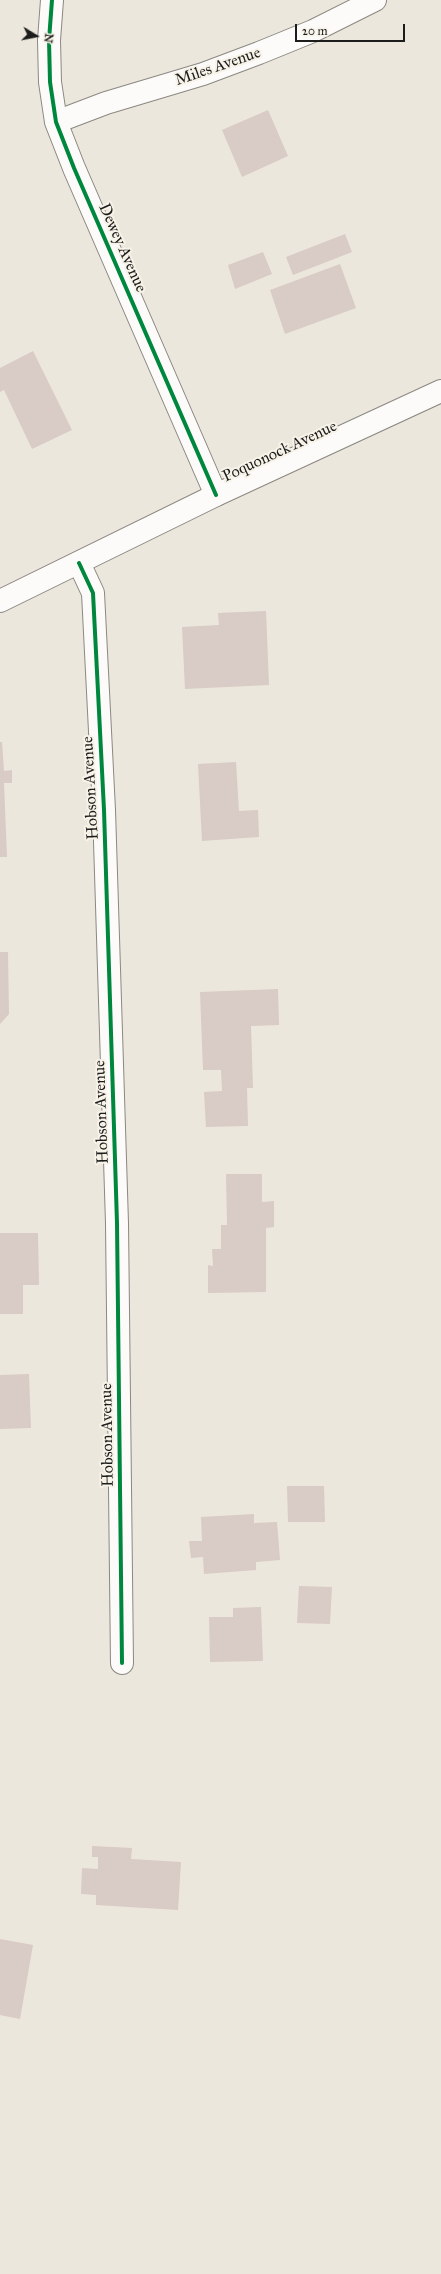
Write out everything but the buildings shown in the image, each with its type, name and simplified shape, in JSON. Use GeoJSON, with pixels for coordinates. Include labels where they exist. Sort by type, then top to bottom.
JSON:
{"type":"FeatureCollection","features":[{"type":"Feature","properties":{"kind":"street","name":"Dewey Avenue"},"geometry":{"type":"LineString","coordinates":[[52,0],[49,40],[50,82],[56,122],[74,168],[216,495]]}},
{"type":"Feature","properties":{"kind":"street","name":"Miles Avenue"},"geometry":{"type":"LineString","coordinates":[[56,122],[106,102],[203,74],[252,56],[313,31],[375,0]]}},
{"type":"Feature","properties":{"kind":"street","name":"Poquonock Avenue"},"geometry":{"type":"LineString","coordinates":[[0,601],[216,495],[441,391]]}},
{"type":"Feature","properties":{"kind":"street","name":"Hobson Avenue"},"geometry":{"type":"LineString","coordinates":[[79,563],[94,593],[104,810],[118,1223],[122,1663]]}},
{"type":"Feature","properties":{"kind":"cycle path"},"geometry":{"type":"LineString","coordinates":[[52,0],[49,40],[50,82],[56,122],[74,168],[216,495]]}},
{"type":"Feature","properties":{"kind":"cycle path"},"geometry":{"type":"LineString","coordinates":[[79,563],[93,593],[104,810],[117,1223],[122,1663]]}}]}
